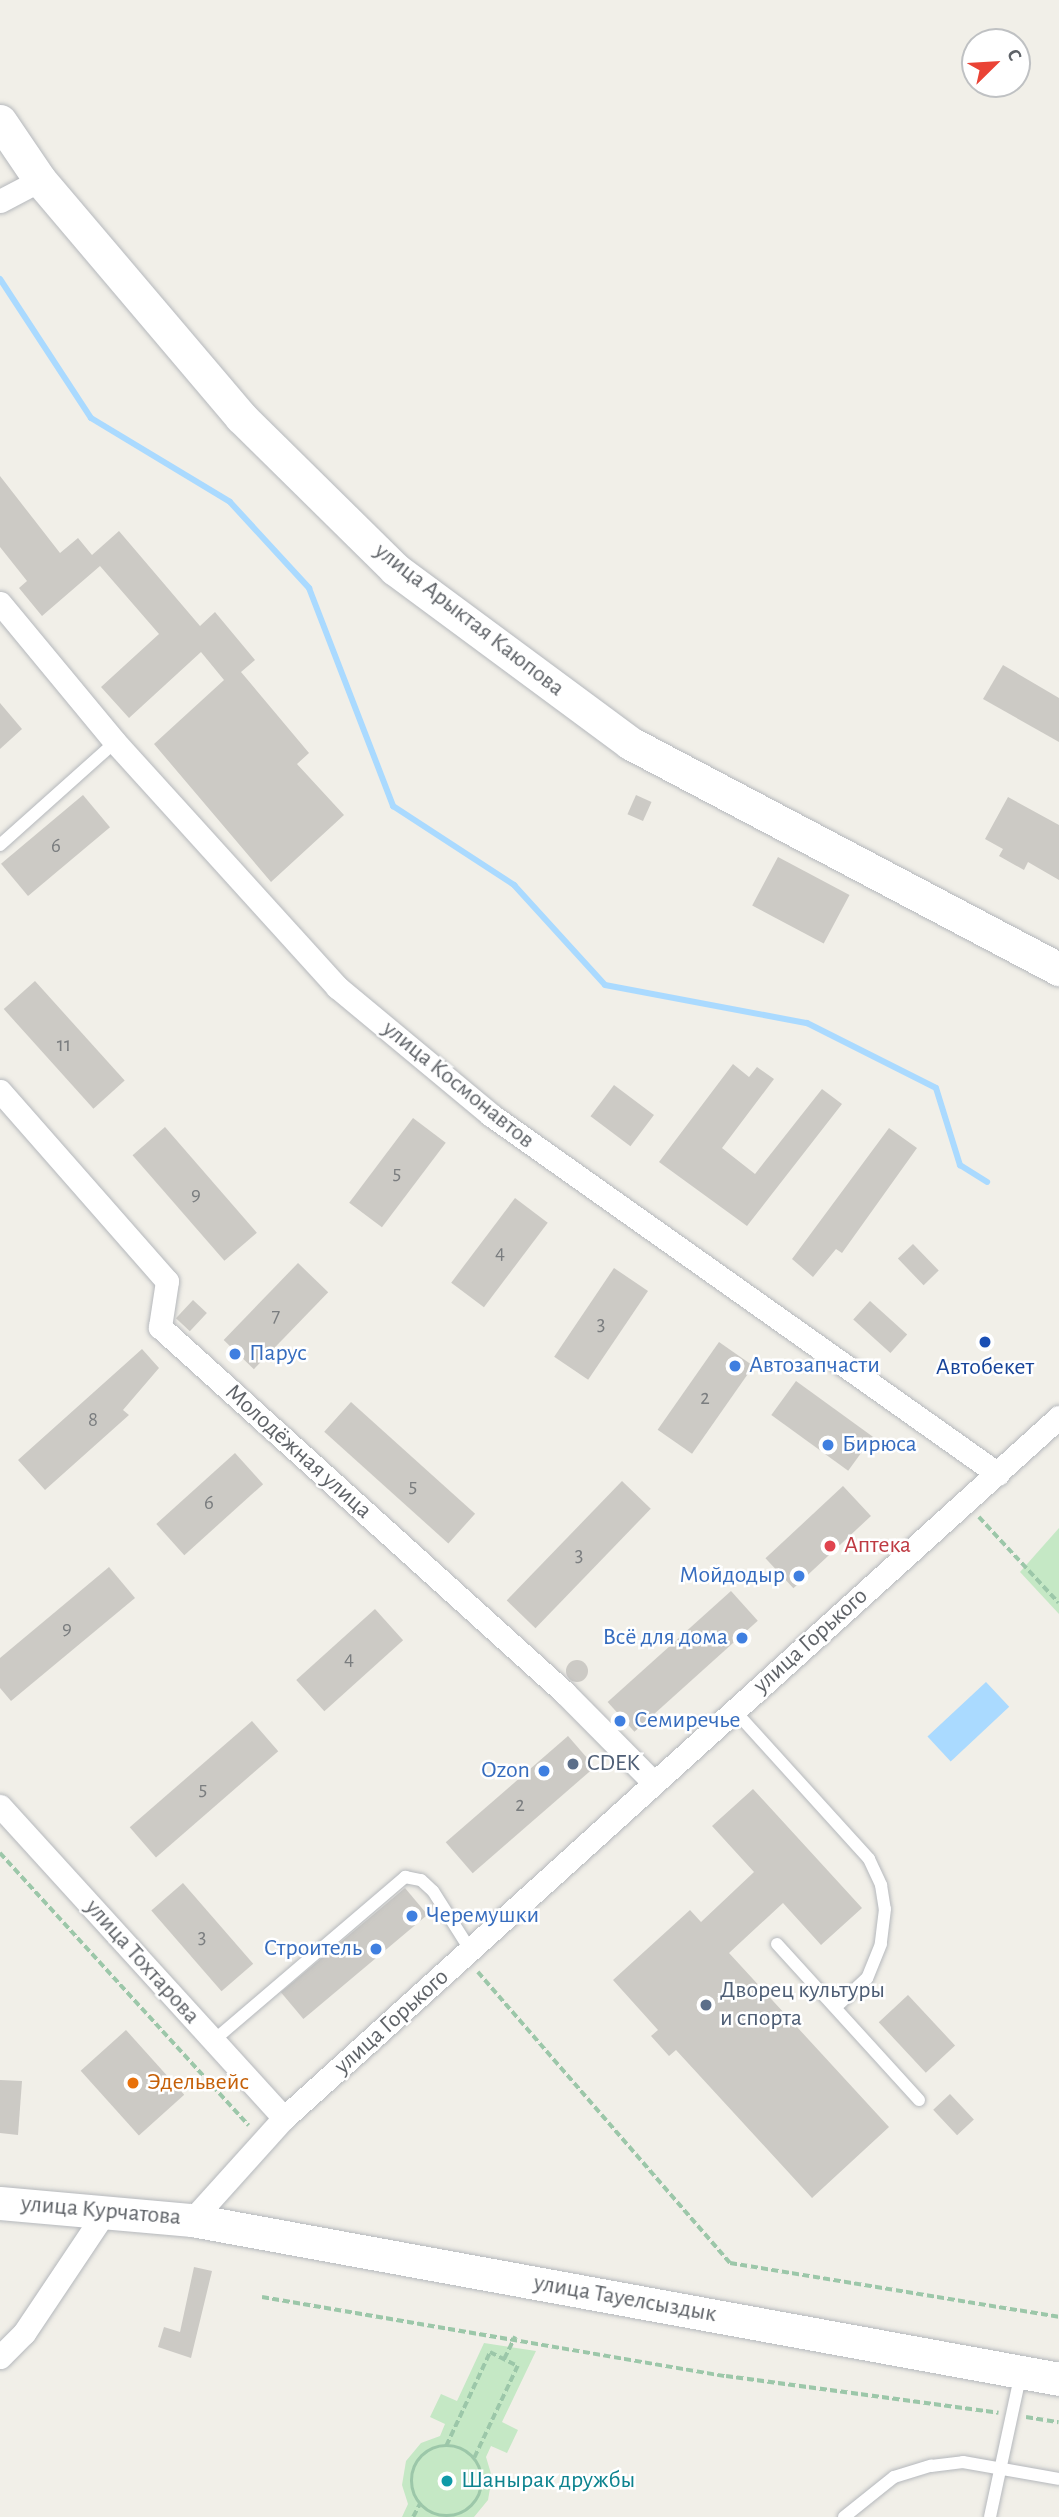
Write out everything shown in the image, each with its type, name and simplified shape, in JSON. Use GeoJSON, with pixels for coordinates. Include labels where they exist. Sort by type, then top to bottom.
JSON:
{"type":"FeatureCollection","features":[{"type":"Feature","properties":{"kind":"street","name":"улица Арыктая Каюпова"},"geometry":{"type":"LineString","coordinates":[[0,121],[40,180],[241,416],[395,569],[630,743],[1059,969]]}},
{"type":"Feature","properties":{"kind":"street"},"geometry":{"type":"LineString","coordinates":[[0,201],[40,180]]}},
{"type":"Feature","properties":{"kind":"street","name":"улица Космонавтов"},"geometry":{"type":"LineString","coordinates":[[0,603],[115,742],[337,987],[491,1115],[998,1474]]}},
{"type":"Feature","properties":{"kind":"street","name":"Молодёжная улица"},"geometry":{"type":"LineString","coordinates":[[0,1091],[167,1281],[160,1327],[565,1693],[653,1782]]}},
{"type":"Feature","properties":{"kind":"street","name":"улица Горького"},"geometry":{"type":"LineString","coordinates":[[284,2118],[1059,1417]]}},
{"type":"Feature","properties":{"kind":"street","name":"улица Тохтарова"},"geometry":{"type":"LineString","coordinates":[[0,1805],[284,2118]]}},
{"type":"Feature","properties":{"kind":"street","name":"улица Курчатова"},"geometry":{"type":"LineString","coordinates":[[0,2203],[192,2220],[284,2118]]}},
{"type":"Feature","properties":{"kind":"street"},"geometry":{"type":"LineString","coordinates":[[0,2357],[24,2333],[105,2213]]}},
{"type":"Feature","properties":{"kind":"street","name":"улица Тауелсыздык"},"geometry":{"type":"LineString","coordinates":[[192,2220],[1059,2379]]}},
{"type":"Feature","properties":{"kind":"lane"},"geometry":{"type":"LineString","coordinates":[[0,845],[115,742]]}},
{"type":"Feature","properties":{"kind":"lane"},"geometry":{"type":"LineString","coordinates":[[734,1710],[869,1859],[881,1885],[886,1909],[881,1944],[867,1978],[836,2007]]}},
{"type":"Feature","properties":{"kind":"lane"},"geometry":{"type":"LineString","coordinates":[[214,2041],[405,1877],[421,1880],[433,1891],[468,1954]]}},
{"type":"Feature","properties":{"kind":"lane"},"geometry":{"type":"LineString","coordinates":[[777,1944],[919,2100]]}},
{"type":"Feature","properties":{"kind":"lane"},"geometry":{"type":"LineString","coordinates":[[990,2517],[1021,2372]]}},
{"type":"Feature","properties":{"kind":"lane"},"geometry":{"type":"LineString","coordinates":[[844,2517],[894,2477],[962,2462],[1059,2479]]}},
{"type":"Feature","properties":{"kind":"path"},"geometry":{"type":"LineString","coordinates":[[965,1502],[1059,1603]]}},
{"type":"Feature","properties":{"kind":"path"},"geometry":{"type":"LineString","coordinates":[[0,1853],[262,2141]]}},
{"type":"Feature","properties":{"kind":"path"},"geometry":{"type":"LineString","coordinates":[[468,1954],[730,2263],[744,2269],[1059,2318]]}},
{"type":"Feature","properties":{"kind":"path"},"geometry":{"type":"LineString","coordinates":[[262,2297],[515,2336],[726,2376],[1059,2422]]}},
{"type":"Feature","properties":{"kind":"path"},"geometry":{"type":"LineString","coordinates":[[504,2359],[515,2336]]}},
{"type":"Feature","properties":{"kind":"path"},"geometry":{"type":"LineString","coordinates":[[446,2446],[490,2353],[518,2365],[474,2459]]}},
{"type":"Feature","properties":{"kind":"path"},"geometry":{"type":"LineString","coordinates":[[446,2446],[474,2459],[482,2478],[479,2496],[467,2510],[447,2516],[420,2502],[412,2483],[415,2466],[427,2452],[446,2446]]}},
{"type":"Feature","properties":{"kind":"path"},"geometry":{"type":"LineString","coordinates":[[413,2517],[420,2502]]}},
{"type":"Feature","properties":{"kind":"green space"},"geometry":{"type":"Polygon","coordinates":[[[1059,1528],[1059,1614],[1020,1572],[1059,1528]]]}},
{"type":"Feature","properties":{"kind":"green space"},"geometry":{"type":"Polygon","coordinates":[[[484,2343],[536,2351],[502,2422],[518,2430],[507,2453],[491,2446],[486,2457],[492,2477],[488,2500],[474,2517],[402,2517],[408,2504],[402,2485],[406,2461],[421,2443],[440,2436],[445,2424],[430,2417],[441,2394],[457,2401],[484,2343]]]}},
{"type":"Feature","properties":{"kind":"water"},"geometry":{"type":"Polygon","coordinates":[[[986,1682],[1009,1707],[951,1761],[927,1737],[986,1682]]]}},
{"type":"Feature","properties":{"kind":"building"},"geometry":{"type":"Polygon","coordinates":[[[0,476],[60,553],[78,538],[92,555],[119,531],[200,626],[215,612],[255,660],[241,672],[309,753],[297,764],[344,815],[271,882],[154,744],[224,680],[201,652],[129,718],[101,687],[159,634],[100,566],[42,616],[19,588],[27,581],[0,547],[0,476]]]}},
{"type":"Feature","properties":{"kind":"building"},"geometry":{"type":"Polygon","coordinates":[[[1003,665],[1059,698],[1059,742],[983,699],[1003,665]]]}},
{"type":"Feature","properties":{"kind":"building"},"geometry":{"type":"Polygon","coordinates":[[[0,703],[22,729],[0,749],[0,703]]]}},
{"type":"Feature","properties":{"kind":"building"},"geometry":{"type":"Polygon","coordinates":[[[83,795],[110,827],[28,896],[1,864],[83,795]]]}},
{"type":"Feature","properties":{"kind":"building"},"geometry":{"type":"Polygon","coordinates":[[[636,795],[652,802],[643,821],[627,814],[636,795]]]}},
{"type":"Feature","properties":{"kind":"building"},"geometry":{"type":"Polygon","coordinates":[[[1008,797],[1059,825],[1059,880],[1028,862],[1024,870],[999,856],[1003,849],[985,839],[1008,797]]]}},
{"type":"Feature","properties":{"kind":"building"},"geometry":{"type":"Polygon","coordinates":[[[778,857],[850,895],[824,944],[752,906],[778,857]]]}},
{"type":"Feature","properties":{"kind":"building"},"geometry":{"type":"Polygon","coordinates":[[[35,981],[125,1081],[93,1109],[4,1009],[35,981]]]}},
{"type":"Feature","properties":{"kind":"building"},"geometry":{"type":"Polygon","coordinates":[[[733,1064],[749,1077],[757,1067],[774,1079],[722,1148],[755,1174],[822,1089],[842,1104],[747,1226],[659,1162],[733,1064]]]}},
{"type":"Feature","properties":{"kind":"building"},"geometry":{"type":"Polygon","coordinates":[[[614,1085],[654,1115],[630,1146],[591,1116],[614,1085]]]}},
{"type":"Feature","properties":{"kind":"building"},"geometry":{"type":"Polygon","coordinates":[[[413,1118],[446,1143],[382,1227],[349,1203],[413,1118]]]}},
{"type":"Feature","properties":{"kind":"building"},"geometry":{"type":"Polygon","coordinates":[[[165,1127],[257,1233],[224,1261],[133,1155],[165,1127]]]}},
{"type":"Feature","properties":{"kind":"building"},"geometry":{"type":"Polygon","coordinates":[[[889,1128],[917,1148],[842,1253],[836,1249],[813,1277],[792,1259],[889,1128]]]}},
{"type":"Feature","properties":{"kind":"building"},"geometry":{"type":"Polygon","coordinates":[[[515,1198],[548,1223],[484,1307],[451,1283],[515,1198]]]}},
{"type":"Feature","properties":{"kind":"building"},"geometry":{"type":"Polygon","coordinates":[[[913,1244],[939,1271],[924,1285],[898,1259],[913,1244]]]}},
{"type":"Feature","properties":{"kind":"building"},"geometry":{"type":"Polygon","coordinates":[[[298,1263],[328,1292],[254,1369],[224,1340],[298,1263]]]}},
{"type":"Feature","properties":{"kind":"building"},"geometry":{"type":"Polygon","coordinates":[[[614,1268],[648,1291],[588,1380],[554,1357],[614,1268]]]}},
{"type":"Feature","properties":{"kind":"building"},"geometry":{"type":"Polygon","coordinates":[[[193,1300],[207,1313],[190,1331],[176,1318],[193,1300]]]}},
{"type":"Feature","properties":{"kind":"building"},"geometry":{"type":"Polygon","coordinates":[[[870,1301],[907,1334],[890,1353],[853,1320],[870,1301]]]}},
{"type":"Feature","properties":{"kind":"building"},"geometry":{"type":"Polygon","coordinates":[[[719,1342],[753,1366],[692,1454],[658,1430],[719,1342]]]}},
{"type":"Feature","properties":{"kind":"building"},"geometry":{"type":"Polygon","coordinates":[[[142,1349],[159,1368],[123,1410],[129,1415],[45,1490],[18,1460],[142,1349]]]}},
{"type":"Feature","properties":{"kind":"building"},"geometry":{"type":"Polygon","coordinates":[[[796,1381],[873,1437],[848,1471],[771,1415],[796,1381]]]}},
{"type":"Feature","properties":{"kind":"building"},"geometry":{"type":"Polygon","coordinates":[[[351,1402],[475,1514],[448,1543],[324,1432],[351,1402]]]}},
{"type":"Feature","properties":{"kind":"building"},"geometry":{"type":"Polygon","coordinates":[[[235,1453],[263,1484],[184,1555],[156,1524],[235,1453]]]}},
{"type":"Feature","properties":{"kind":"building"},"geometry":{"type":"Polygon","coordinates":[[[622,1481],[651,1509],[535,1628],[507,1600],[622,1481]]]}},
{"type":"Feature","properties":{"kind":"building"},"geometry":{"type":"Polygon","coordinates":[[[843,1486],[871,1516],[793,1588],[765,1558],[843,1486]]]}},
{"type":"Feature","properties":{"kind":"building"},"geometry":{"type":"Polygon","coordinates":[[[109,1567],[135,1598],[11,1701],[0,1688],[0,1658],[109,1567]]]}},
{"type":"Feature","properties":{"kind":"building"},"geometry":{"type":"Polygon","coordinates":[[[731,1591],[758,1621],[634,1732],[608,1702],[731,1591]]]}},
{"type":"Feature","properties":{"kind":"building"},"geometry":{"type":"Polygon","coordinates":[[[375,1609],[403,1640],[324,1711],[296,1680],[375,1609]]]}},
{"type":"Feature","properties":{"kind":"building"},"geometry":{"type":"Polygon","coordinates":[[[577,1660],[585,1663],[588,1671],[585,1679],[577,1682],[569,1679],[566,1671],[569,1663],[577,1660]]]}},
{"type":"Feature","properties":{"kind":"building"},"geometry":{"type":"Polygon","coordinates":[[[252,1721],[278,1751],[156,1857],[130,1827],[252,1721]]]}},
{"type":"Feature","properties":{"kind":"building"},"geometry":{"type":"Polygon","coordinates":[[[568,1736],[595,1767],[473,1873],[446,1842],[568,1736]]]}},
{"type":"Feature","properties":{"kind":"building","name":"Дворец культуры и спорта"},"geometry":{"type":"Polygon","coordinates":[[[753,1789],[862,1908],[821,1945],[783,1903],[729,1953],[889,2127],[812,2198],[676,2050],[669,2056],[651,2036],[658,2030],[613,1980],[690,1910],[701,1922],[754,1872],[712,1826],[753,1789]]]}},
{"type":"Feature","properties":{"kind":"building"},"geometry":{"type":"Polygon","coordinates":[[[183,1883],[253,1964],[222,1991],[151,1911],[183,1883]]]}},
{"type":"Feature","properties":{"kind":"building"},"geometry":{"type":"Polygon","coordinates":[[[405,1888],[427,1915],[303,2019],[281,1992],[405,1888]]]}},
{"type":"Feature","properties":{"kind":"building"},"geometry":{"type":"Polygon","coordinates":[[[908,1995],[955,2045],[926,2073],[879,2022],[908,1995]]]}},
{"type":"Feature","properties":{"kind":"building","name":"Эдельвейс"},"geometry":{"type":"Polygon","coordinates":[[[126,2030],[184,2095],[139,2135],[81,2071],[126,2030]]]}},
{"type":"Feature","properties":{"kind":"building"},"geometry":{"type":"Polygon","coordinates":[[[0,2080],[22,2081],[18,2135],[0,2133],[0,2080]]]}},
{"type":"Feature","properties":{"kind":"building"},"geometry":{"type":"Polygon","coordinates":[[[950,2094],[974,2120],[957,2135],[933,2110],[950,2094]]]}},
{"type":"Feature","properties":{"kind":"building"},"geometry":{"type":"Polygon","coordinates":[[[194,2267],[212,2271],[191,2358],[158,2347],[164,2327],[180,2332],[194,2267]]]}},
{"type":"Feature","properties":{"kind":"waterway"},"geometry":{"type":"LineString","coordinates":[[0,279],[91,418],[230,502],[309,588],[393,806],[514,885],[605,985],[807,1023],[936,1088],[960,1165],[987,1182]]}},
{"type":"Feature","properties":{"kind":"place","name":"Автобекет"},"geometry":{"type":"Point","coordinates":[985,1342]}},
{"type":"Feature","properties":{"kind":"place","name":"Парус"},"geometry":{"type":"Point","coordinates":[235,1354]}},
{"type":"Feature","properties":{"kind":"place","name":"Автозапчасти"},"geometry":{"type":"Point","coordinates":[735,1366]}},
{"type":"Feature","properties":{"kind":"place","name":"Бирюса"},"geometry":{"type":"Point","coordinates":[828,1445]}},
{"type":"Feature","properties":{"kind":"place","name":"Аптека"},"geometry":{"type":"Point","coordinates":[830,1546]}},
{"type":"Feature","properties":{"kind":"place","name":"Мойдодыр"},"geometry":{"type":"Point","coordinates":[799,1576]}},
{"type":"Feature","properties":{"kind":"place","name":"Всё для дома"},"geometry":{"type":"Point","coordinates":[742,1638]}},
{"type":"Feature","properties":{"kind":"place","name":"Семиречье"},"geometry":{"type":"Point","coordinates":[620,1721]}},
{"type":"Feature","properties":{"kind":"place","name":"CDEK"},"geometry":{"type":"Point","coordinates":[573,1764]}},
{"type":"Feature","properties":{"kind":"place","name":"Ozon"},"geometry":{"type":"Point","coordinates":[544,1771]}},
{"type":"Feature","properties":{"kind":"place","name":"Черемушки"},"geometry":{"type":"Point","coordinates":[412,1916]}},
{"type":"Feature","properties":{"kind":"place","name":"Строитель"},"geometry":{"type":"Point","coordinates":[376,1949]}},
{"type":"Feature","properties":{"kind":"place","name":"Дворец культуры и спорта"},"geometry":{"type":"Point","coordinates":[706,2005]}},
{"type":"Feature","properties":{"kind":"place","name":"Эдельвейс"},"geometry":{"type":"Point","coordinates":[133,2083]}},
{"type":"Feature","properties":{"kind":"place","name":"Шанырак дружбы"},"geometry":{"type":"Point","coordinates":[447,2481]}}]}
